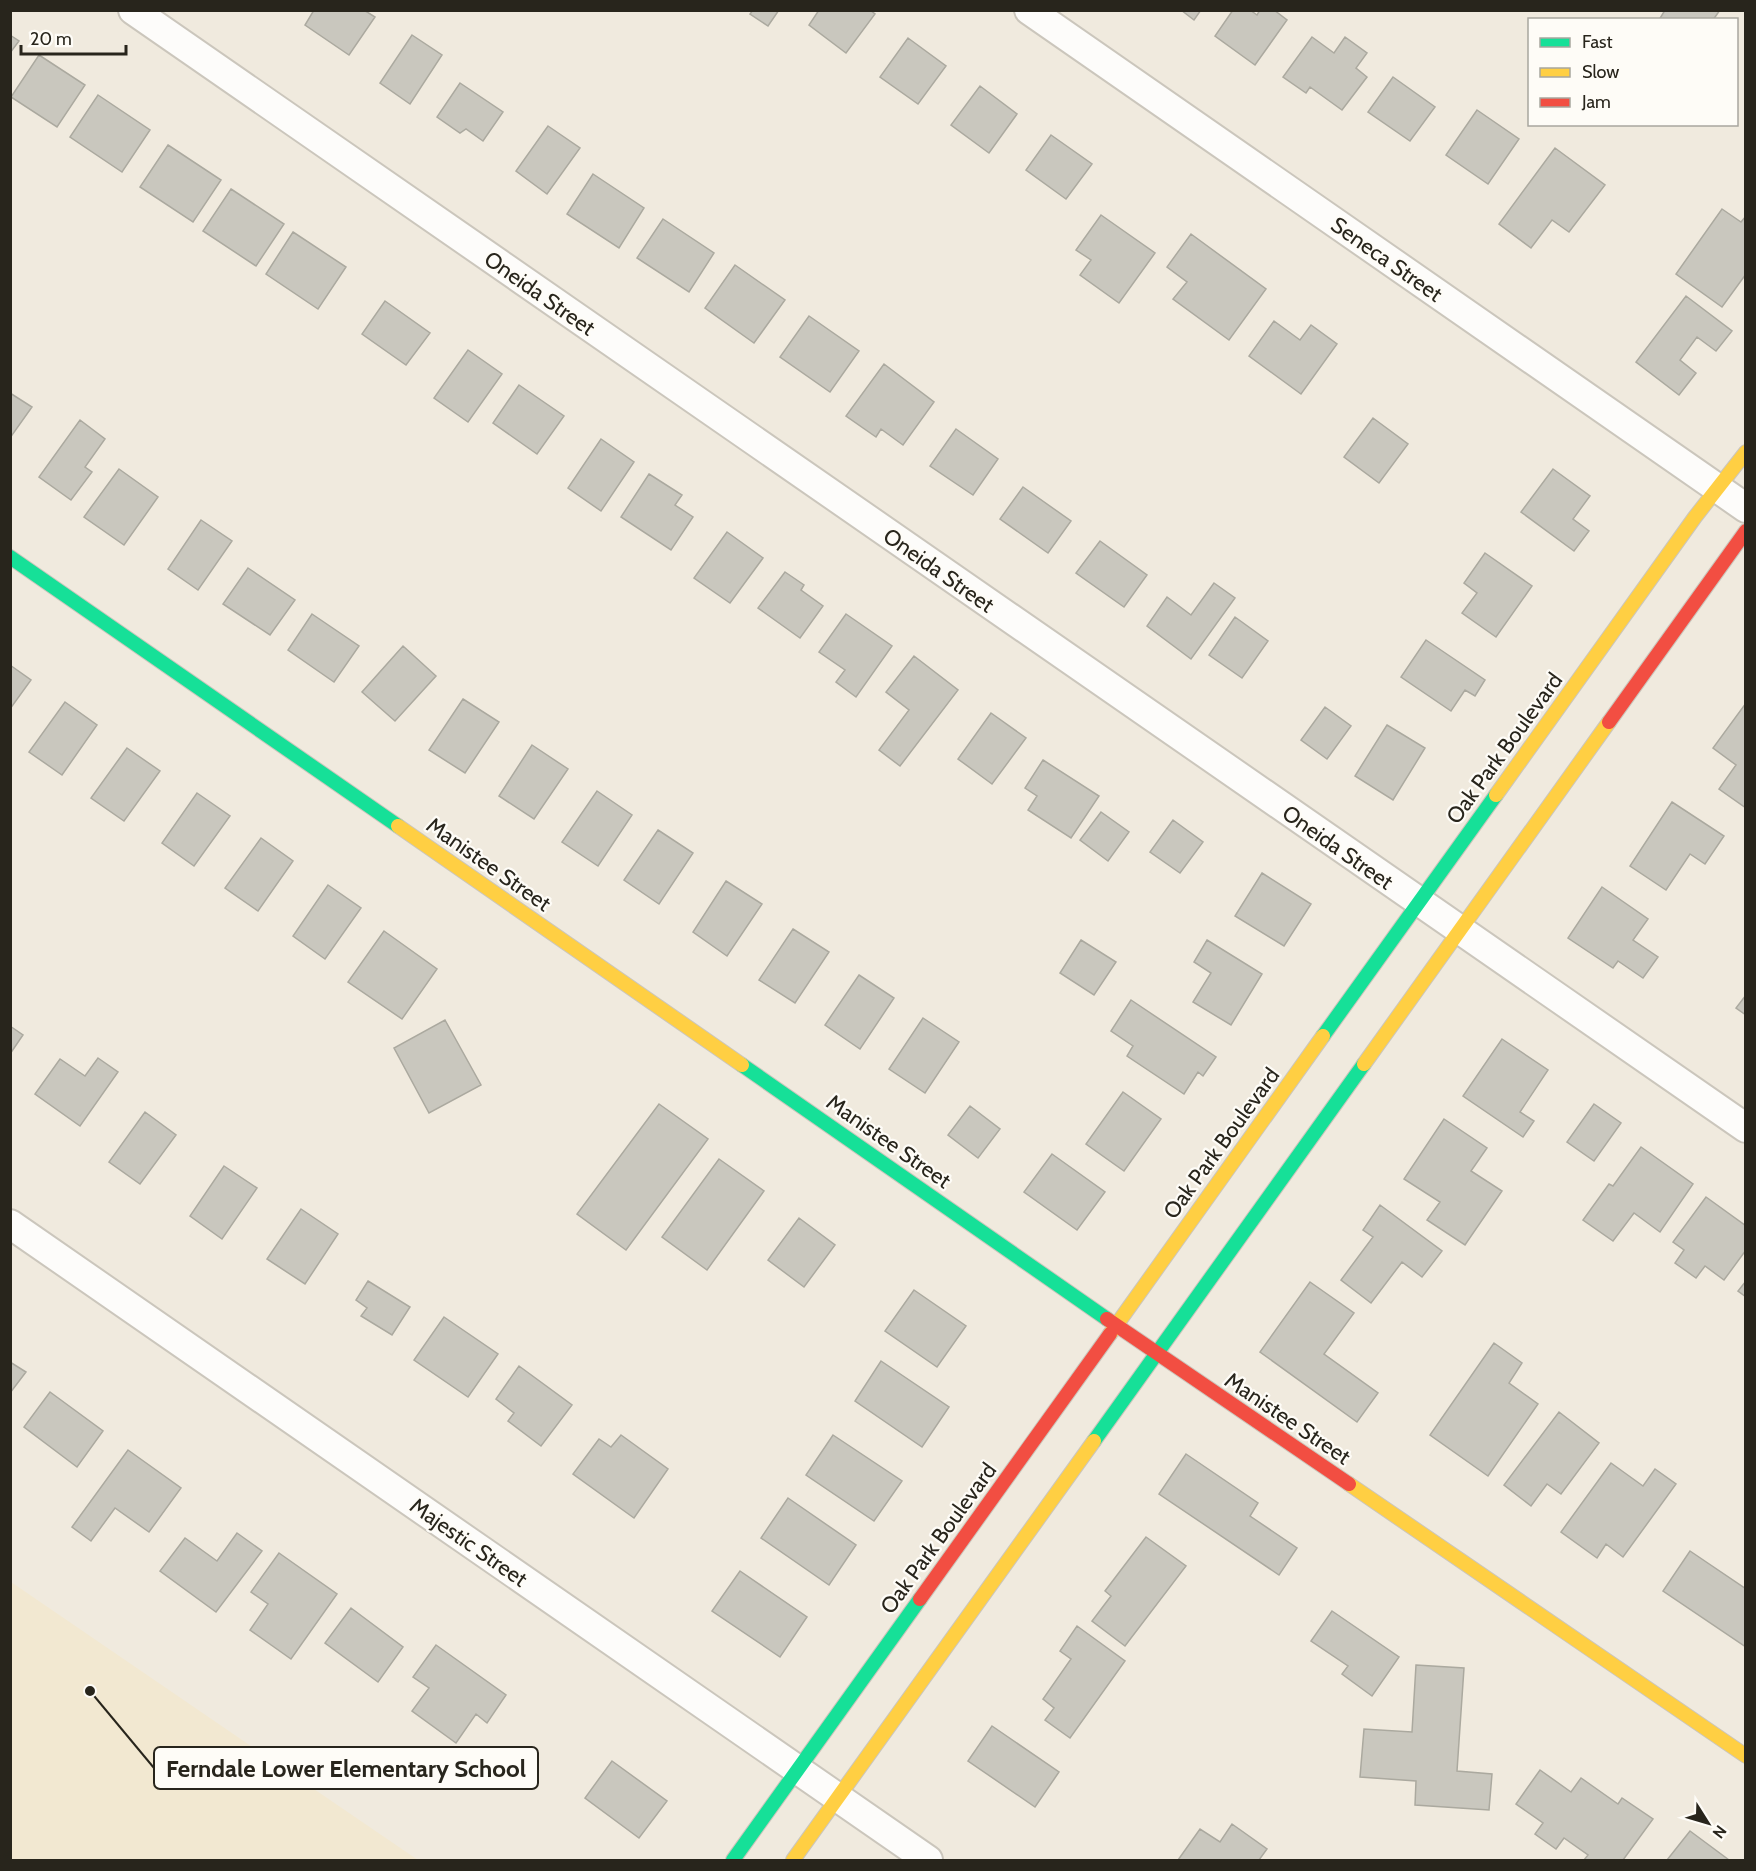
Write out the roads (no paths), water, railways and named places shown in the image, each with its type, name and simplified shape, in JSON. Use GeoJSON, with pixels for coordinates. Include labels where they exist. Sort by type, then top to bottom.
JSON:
{"type":"FeatureCollection","features":[{"type":"Feature","properties":{"kind":"street","name":"Oneida Street"},"geometry":{"type":"LineString","coordinates":[[133,10],[1746,1128]]}},
{"type":"Feature","properties":{"kind":"street","name":"Seneca Street"},"geometry":{"type":"LineString","coordinates":[[1029,10],[1746,508]]}},
{"type":"Feature","properties":{"kind":"street","name":"Oak Park Boulevard"},"geometry":{"type":"LineString","coordinates":[[733,1860],[1717,488],[1746,452]]}},
{"type":"Feature","properties":{"kind":"street"},"geometry":{"type":"LineString","coordinates":[[793,1860],[1746,531]]}},
{"type":"Feature","properties":{"kind":"street","name":"Manistee Street"},"geometry":{"type":"LineString","coordinates":[[10,558],[1117,1325],[1746,1756]]}},
{"type":"Feature","properties":{"kind":"street","name":"Majestic Street"},"geometry":{"type":"LineString","coordinates":[[10,1224],[928,1860]]}},
{"type":"Feature","properties":{"kind":"place","name":"Ferndale Lower Elementary School"},"geometry":{"type":"Point","coordinates":[90,1691]}}]}
